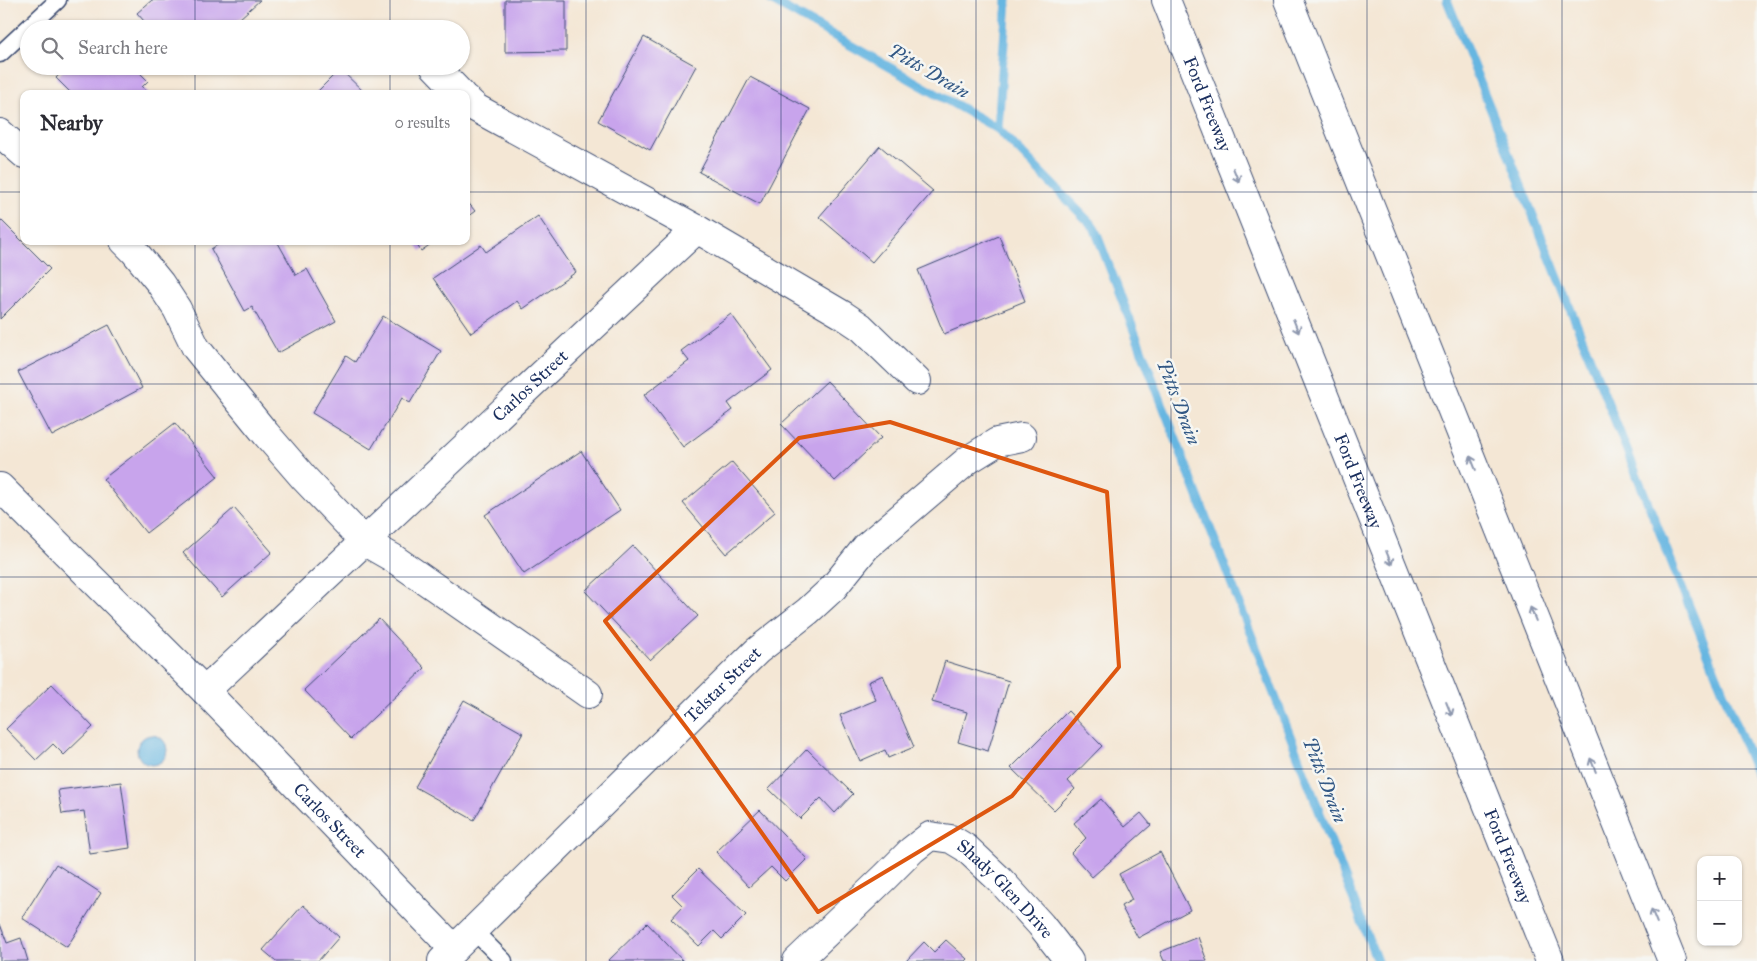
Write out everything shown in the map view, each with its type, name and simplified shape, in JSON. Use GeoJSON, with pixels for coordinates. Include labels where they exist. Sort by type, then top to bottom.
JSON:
{"type":"FeatureCollection","features":[{"type":"Feature","properties":{"kind":"main road","name":"Ford Freeway"},"geometry":{"type":"LineString","coordinates":[[1166,0],[1550,961]]}},
{"type":"Feature","properties":{"kind":"main road"},"geometry":{"type":"LineString","coordinates":[[1288,0],[1672,961]]}},
{"type":"Feature","properties":{"kind":"main road"},"geometry":{"type":"LineString","coordinates":[[443,75],[457,90]]}},
{"type":"Feature","properties":{"kind":"main road"},"geometry":{"type":"LineString","coordinates":[[470,103],[476,108],[697,229],[861,327],[917,381]]}},
{"type":"Feature","properties":{"kind":"main road"},"geometry":{"type":"LineString","coordinates":[[0,133],[20,150]]}},
{"type":"Feature","properties":{"kind":"main road","name":"Carlos Street"},"geometry":{"type":"LineString","coordinates":[[205,692],[697,229]]}},
{"type":"Feature","properties":{"kind":"main road"},"geometry":{"type":"LineString","coordinates":[[128,245],[160,284],[177,309],[196,348],[304,478],[364,542],[393,558],[588,694]]}},
{"type":"Feature","properties":{"kind":"main road","name":"Telstar Street"},"geometry":{"type":"LineString","coordinates":[[448,955],[757,652],[833,588],[866,547],[968,460],[997,442],[1022,436]]}},
{"type":"Feature","properties":{"kind":"main road","name":"Carlos Street"},"geometry":{"type":"LineString","coordinates":[[0,487],[205,692],[448,955]]}},
{"type":"Feature","properties":{"kind":"main road","name":"Shady Glen Drive"},"geometry":{"type":"LineString","coordinates":[[797,961],[912,850],[930,836],[951,839],[966,848],[1000,880],[1041,924],[1069,961]]}},
{"type":"Feature","properties":{"kind":"lane"},"geometry":{"type":"LineString","coordinates":[[37,20],[58,0]]}},
{"type":"Feature","properties":{"kind":"lane"},"geometry":{"type":"LineString","coordinates":[[0,54],[20,35]]}},
{"type":"Feature","properties":{"kind":"lane"},"geometry":{"type":"LineString","coordinates":[[474,931],[504,961]]}},
{"type":"Feature","properties":{"kind":"highlighted area"},"geometry":{"type":"Polygon","coordinates":[[[890,422],[1107,492],[1119,667],[1012,796],[818,912],[695,739],[605,621],[799,438],[890,422]]]}},
{"type":"Feature","properties":{"kind":"water"},"geometry":{"type":"Polygon","coordinates":[[[152,735],[162,740],[167,750],[162,760],[152,765],[142,760],[137,750],[142,740],[152,735]]]}},
{"type":"Feature","properties":{"kind":"building"},"geometry":{"type":"Polygon","coordinates":[[[152,0],[260,0],[238,20],[143,20],[137,13],[152,0]]]}},
{"type":"Feature","properties":{"kind":"building"},"geometry":{"type":"Polygon","coordinates":[[[505,0],[566,0],[566,51],[505,52],[505,0]]]}},
{"type":"Feature","properties":{"kind":"building"},"geometry":{"type":"Polygon","coordinates":[[[644,37],[696,66],[650,150],[598,121],[644,37]]]}},
{"type":"Feature","properties":{"kind":"building"},"geometry":{"type":"Polygon","coordinates":[[[59,75],[142,75],[148,81],[142,87],[145,90],[68,90],[56,78],[59,75]]]}},
{"type":"Feature","properties":{"kind":"building"},"geometry":{"type":"Polygon","coordinates":[[[334,75],[346,75],[362,90],[319,90],[334,75]]]}},
{"type":"Feature","properties":{"kind":"building"},"geometry":{"type":"Polygon","coordinates":[[[750,77],[810,109],[760,204],[699,172],[750,77]]]}},
{"type":"Feature","properties":{"kind":"building"},"geometry":{"type":"Polygon","coordinates":[[[880,146],[933,191],[872,262],[819,217],[880,146]]]}},
{"type":"Feature","properties":{"kind":"building"},"geometry":{"type":"Polygon","coordinates":[[[470,205],[475,211],[470,215],[470,205]]]}},
{"type":"Feature","properties":{"kind":"building"},"geometry":{"type":"Polygon","coordinates":[[[538,216],[576,272],[523,309],[517,301],[471,333],[433,278],[481,245],[486,252],[538,216]]]}},
{"type":"Feature","properties":{"kind":"building"},"geometry":{"type":"Polygon","coordinates":[[[0,219],[20,239],[20,245],[26,245],[50,269],[0,319],[0,219]]]}},
{"type":"Feature","properties":{"kind":"building"},"geometry":{"type":"Polygon","coordinates":[[[999,236],[1025,301],[944,334],[918,270],[999,236]]]}},
{"type":"Feature","properties":{"kind":"building"},"geometry":{"type":"Polygon","coordinates":[[[218,245],[279,245],[296,275],[307,269],[336,321],[278,353],[252,307],[245,311],[211,249],[218,245]]]}},
{"type":"Feature","properties":{"kind":"building"},"geometry":{"type":"Polygon","coordinates":[[[417,245],[429,245],[421,251],[417,245]]]}},
{"type":"Feature","properties":{"kind":"building"},"geometry":{"type":"Polygon","coordinates":[[[731,314],[772,370],[728,403],[733,410],[683,447],[644,395],[689,361],[681,351],[731,314]]]}},
{"type":"Feature","properties":{"kind":"building"},"geometry":{"type":"Polygon","coordinates":[[[383,316],[441,351],[410,403],[402,398],[371,449],[312,413],[346,356],[355,362],[383,316]]]}},
{"type":"Feature","properties":{"kind":"building"},"geometry":{"type":"Polygon","coordinates":[[[109,325],[142,388],[52,436],[18,372],[109,325]]]}},
{"type":"Feature","properties":{"kind":"building"},"geometry":{"type":"Polygon","coordinates":[[[827,381],[881,438],[835,481],[781,424],[827,381]]]}},
{"type":"Feature","properties":{"kind":"building"},"geometry":{"type":"Polygon","coordinates":[[[175,423],[218,477],[146,533],[103,479],[175,423]]]}},
{"type":"Feature","properties":{"kind":"building"},"geometry":{"type":"Polygon","coordinates":[[[581,451],[620,510],[524,574],[485,515],[581,451]]]}},
{"type":"Feature","properties":{"kind":"building"},"geometry":{"type":"Polygon","coordinates":[[[732,462],[775,512],[726,554],[683,503],[732,462]]]}},
{"type":"Feature","properties":{"kind":"building"},"geometry":{"type":"Polygon","coordinates":[[[234,508],[272,552],[222,597],[183,553],[234,508]]]}},
{"type":"Feature","properties":{"kind":"building"},"geometry":{"type":"Polygon","coordinates":[[[633,546],[698,616],[650,660],[585,591],[633,546]]]}},
{"type":"Feature","properties":{"kind":"building"},"geometry":{"type":"Polygon","coordinates":[[[379,619],[425,668],[351,739],[304,690],[379,619]]]}},
{"type":"Feature","properties":{"kind":"building"},"geometry":{"type":"Polygon","coordinates":[[[945,661],[1009,681],[988,751],[958,742],[967,712],[932,702],[945,661]]]}},
{"type":"Feature","properties":{"kind":"building"},"geometry":{"type":"Polygon","coordinates":[[[883,675],[914,747],[888,758],[885,750],[860,761],[840,715],[876,700],[868,682],[883,675]]]}},
{"type":"Feature","properties":{"kind":"building"},"geometry":{"type":"Polygon","coordinates":[[[52,684],[93,727],[64,755],[53,744],[36,760],[6,729],[52,684]]]}},
{"type":"Feature","properties":{"kind":"building"},"geometry":{"type":"Polygon","coordinates":[[[464,700],[523,733],[474,820],[415,787],[464,700]]]}},
{"type":"Feature","properties":{"kind":"building"},"geometry":{"type":"Polygon","coordinates":[[[1068,711],[1102,746],[1068,781],[1075,789],[1054,810],[1011,768],[1068,711]]]}},
{"type":"Feature","properties":{"kind":"building"},"geometry":{"type":"Polygon","coordinates":[[[807,749],[853,794],[835,813],[821,798],[800,819],[769,789],[807,749]]]}},
{"type":"Feature","properties":{"kind":"building"},"geometry":{"type":"Polygon","coordinates":[[[121,782],[130,848],[90,854],[84,811],[62,814],[58,790],[121,782]]]}},
{"type":"Feature","properties":{"kind":"building"},"geometry":{"type":"Polygon","coordinates":[[[1101,799],[1125,827],[1141,813],[1151,825],[1092,877],[1071,853],[1086,838],[1074,823],[1101,799]]]}},
{"type":"Feature","properties":{"kind":"building"},"geometry":{"type":"Polygon","coordinates":[[[760,810],[807,859],[785,881],[771,867],[749,887],[716,852],[760,810]]]}},
{"type":"Feature","properties":{"kind":"building"},"geometry":{"type":"Polygon","coordinates":[[[1160,852],[1190,910],[1138,938],[1121,906],[1132,900],[1119,874],[1160,852]]]}},
{"type":"Feature","properties":{"kind":"building"},"geometry":{"type":"Polygon","coordinates":[[[56,864],[101,893],[67,947],[22,918],[56,864]]]}},
{"type":"Feature","properties":{"kind":"building"},"geometry":{"type":"Polygon","coordinates":[[[698,869],[746,915],[722,939],[714,931],[699,946],[671,919],[683,906],[672,895],[698,869]]]}},
{"type":"Feature","properties":{"kind":"building"},"geometry":{"type":"Polygon","coordinates":[[[303,905],[339,937],[318,961],[276,961],[263,950],[303,905]]]}},
{"type":"Feature","properties":{"kind":"building"},"geometry":{"type":"Polygon","coordinates":[[[647,923],[683,961],[608,961],[647,923]]]}},
{"type":"Feature","properties":{"kind":"building"},"geometry":{"type":"Polygon","coordinates":[[[0,924],[7,943],[21,938],[28,961],[0,961],[0,924]]]}},
{"type":"Feature","properties":{"kind":"building"},"geometry":{"type":"Polygon","coordinates":[[[1198,937],[1207,961],[1164,961],[1160,952],[1198,937]]]}},
{"type":"Feature","properties":{"kind":"building"},"geometry":{"type":"Polygon","coordinates":[[[946,940],[967,959],[965,961],[906,961],[924,942],[934,952],[946,940]]]}},
{"type":"Feature","properties":{"kind":"waterway","name":"Pitts Drain"},"geometry":{"type":"LineString","coordinates":[[771,0],[998,129],[1094,227],[1377,961]]}},
{"type":"Feature","properties":{"kind":"waterway"},"geometry":{"type":"LineString","coordinates":[[998,129],[1007,0]]}},
{"type":"Feature","properties":{"kind":"waterway"},"geometry":{"type":"LineString","coordinates":[[1447,0],[1757,776]]}}]}
